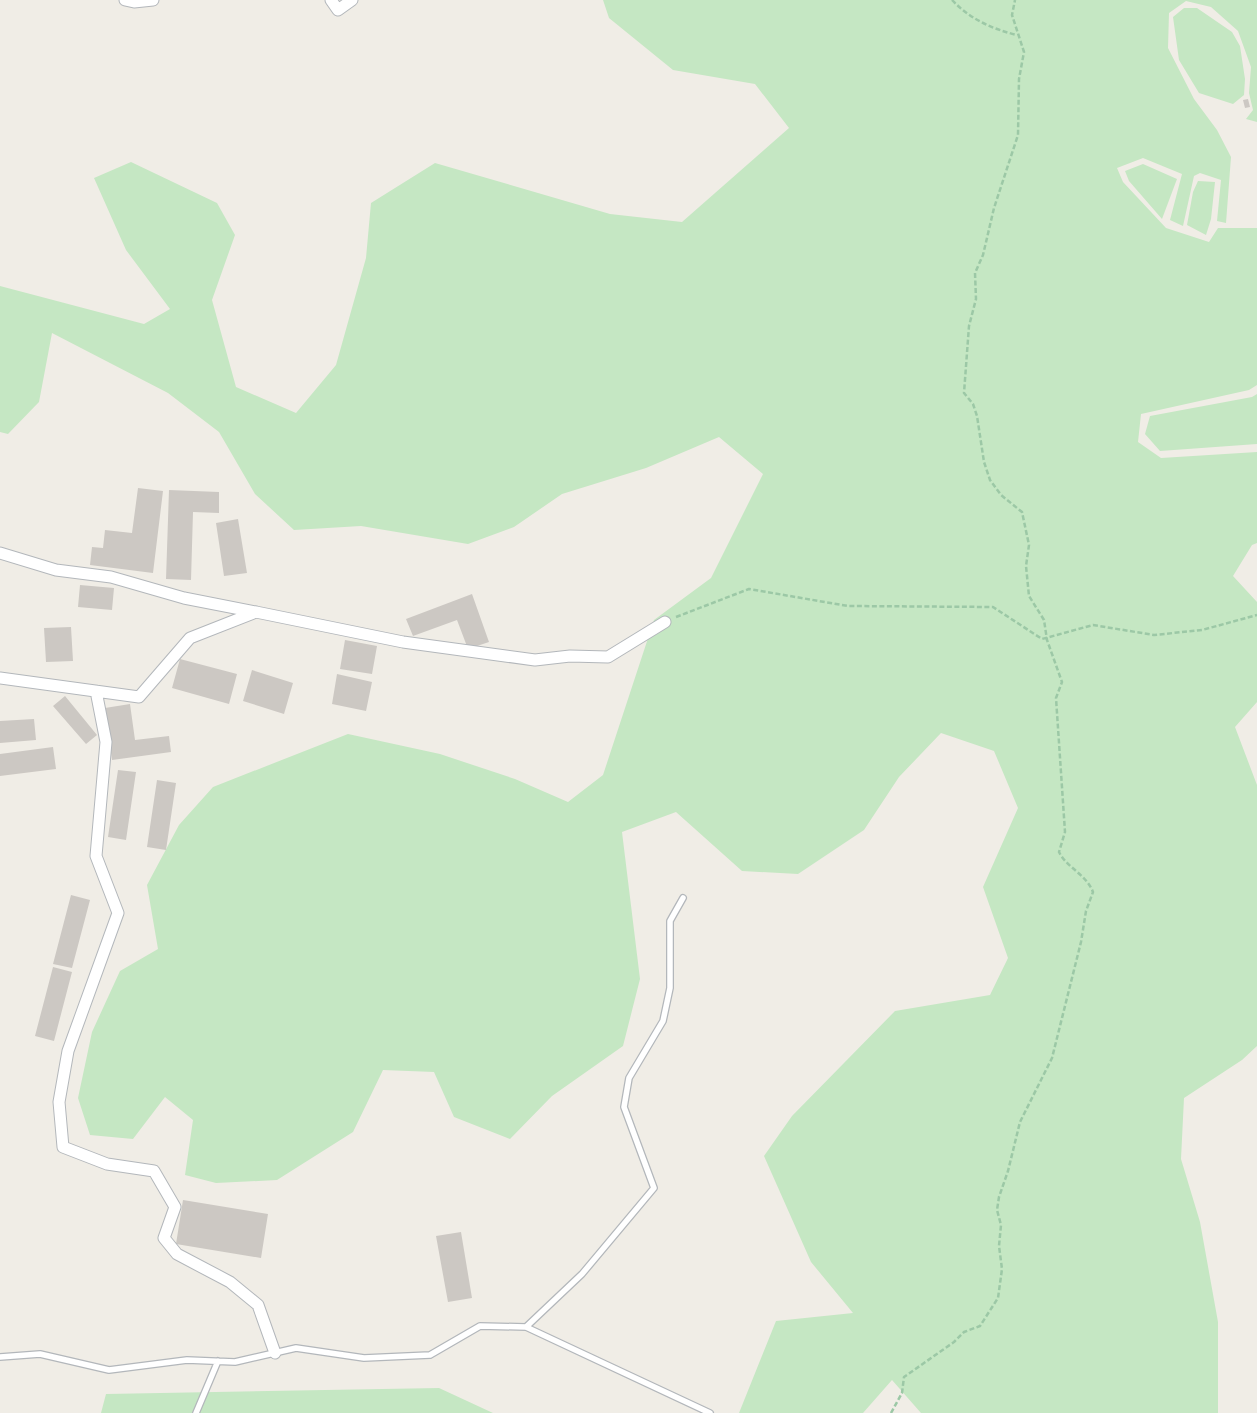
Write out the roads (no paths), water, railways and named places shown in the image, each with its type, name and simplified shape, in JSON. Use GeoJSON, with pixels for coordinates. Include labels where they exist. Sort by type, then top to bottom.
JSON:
{"type":"FeatureCollection","features":[{"type":"Feature","properties":{"kind":"street"},"geometry":{"type":"LineString","coordinates":[[125,0],[134,2],[152,0]]}},
{"type":"Feature","properties":{"kind":"street"},"geometry":{"type":"LineString","coordinates":[[331,0],[338,10],[352,0]]}},
{"type":"Feature","properties":{"kind":"street"},"geometry":{"type":"LineString","coordinates":[[0,553],[56,570],[111,577],[169,594],[403,642],[535,660],[570,656],[608,657],[665,622]]}},
{"type":"Feature","properties":{"kind":"street"},"geometry":{"type":"LineString","coordinates":[[0,678],[139,697],[190,638],[256,612]]}},
{"type":"Feature","properties":{"kind":"street"},"geometry":{"type":"LineString","coordinates":[[96,691],[106,742],[96,856],[118,913],[68,1051],[59,1102],[63,1147],[107,1164],[154,1171],[175,1207],[164,1238],[177,1254],[230,1282],[258,1306],[275,1353]]}},
{"type":"Feature","properties":{"kind":"lane"},"geometry":{"type":"LineString","coordinates":[[526,1327],[582,1274],[654,1188],[624,1107],[629,1078],[662,1021],[670,988],[670,921],[683,898]]}},
{"type":"Feature","properties":{"kind":"lane"},"geometry":{"type":"LineString","coordinates":[[0,1357],[40,1354],[109,1370],[186,1360],[235,1362],[296,1348],[364,1358],[430,1354],[480,1326],[526,1327],[710,1413]]}},
{"type":"Feature","properties":{"kind":"lane"},"geometry":{"type":"LineString","coordinates":[[196,1413],[218,1361]]}}]}
